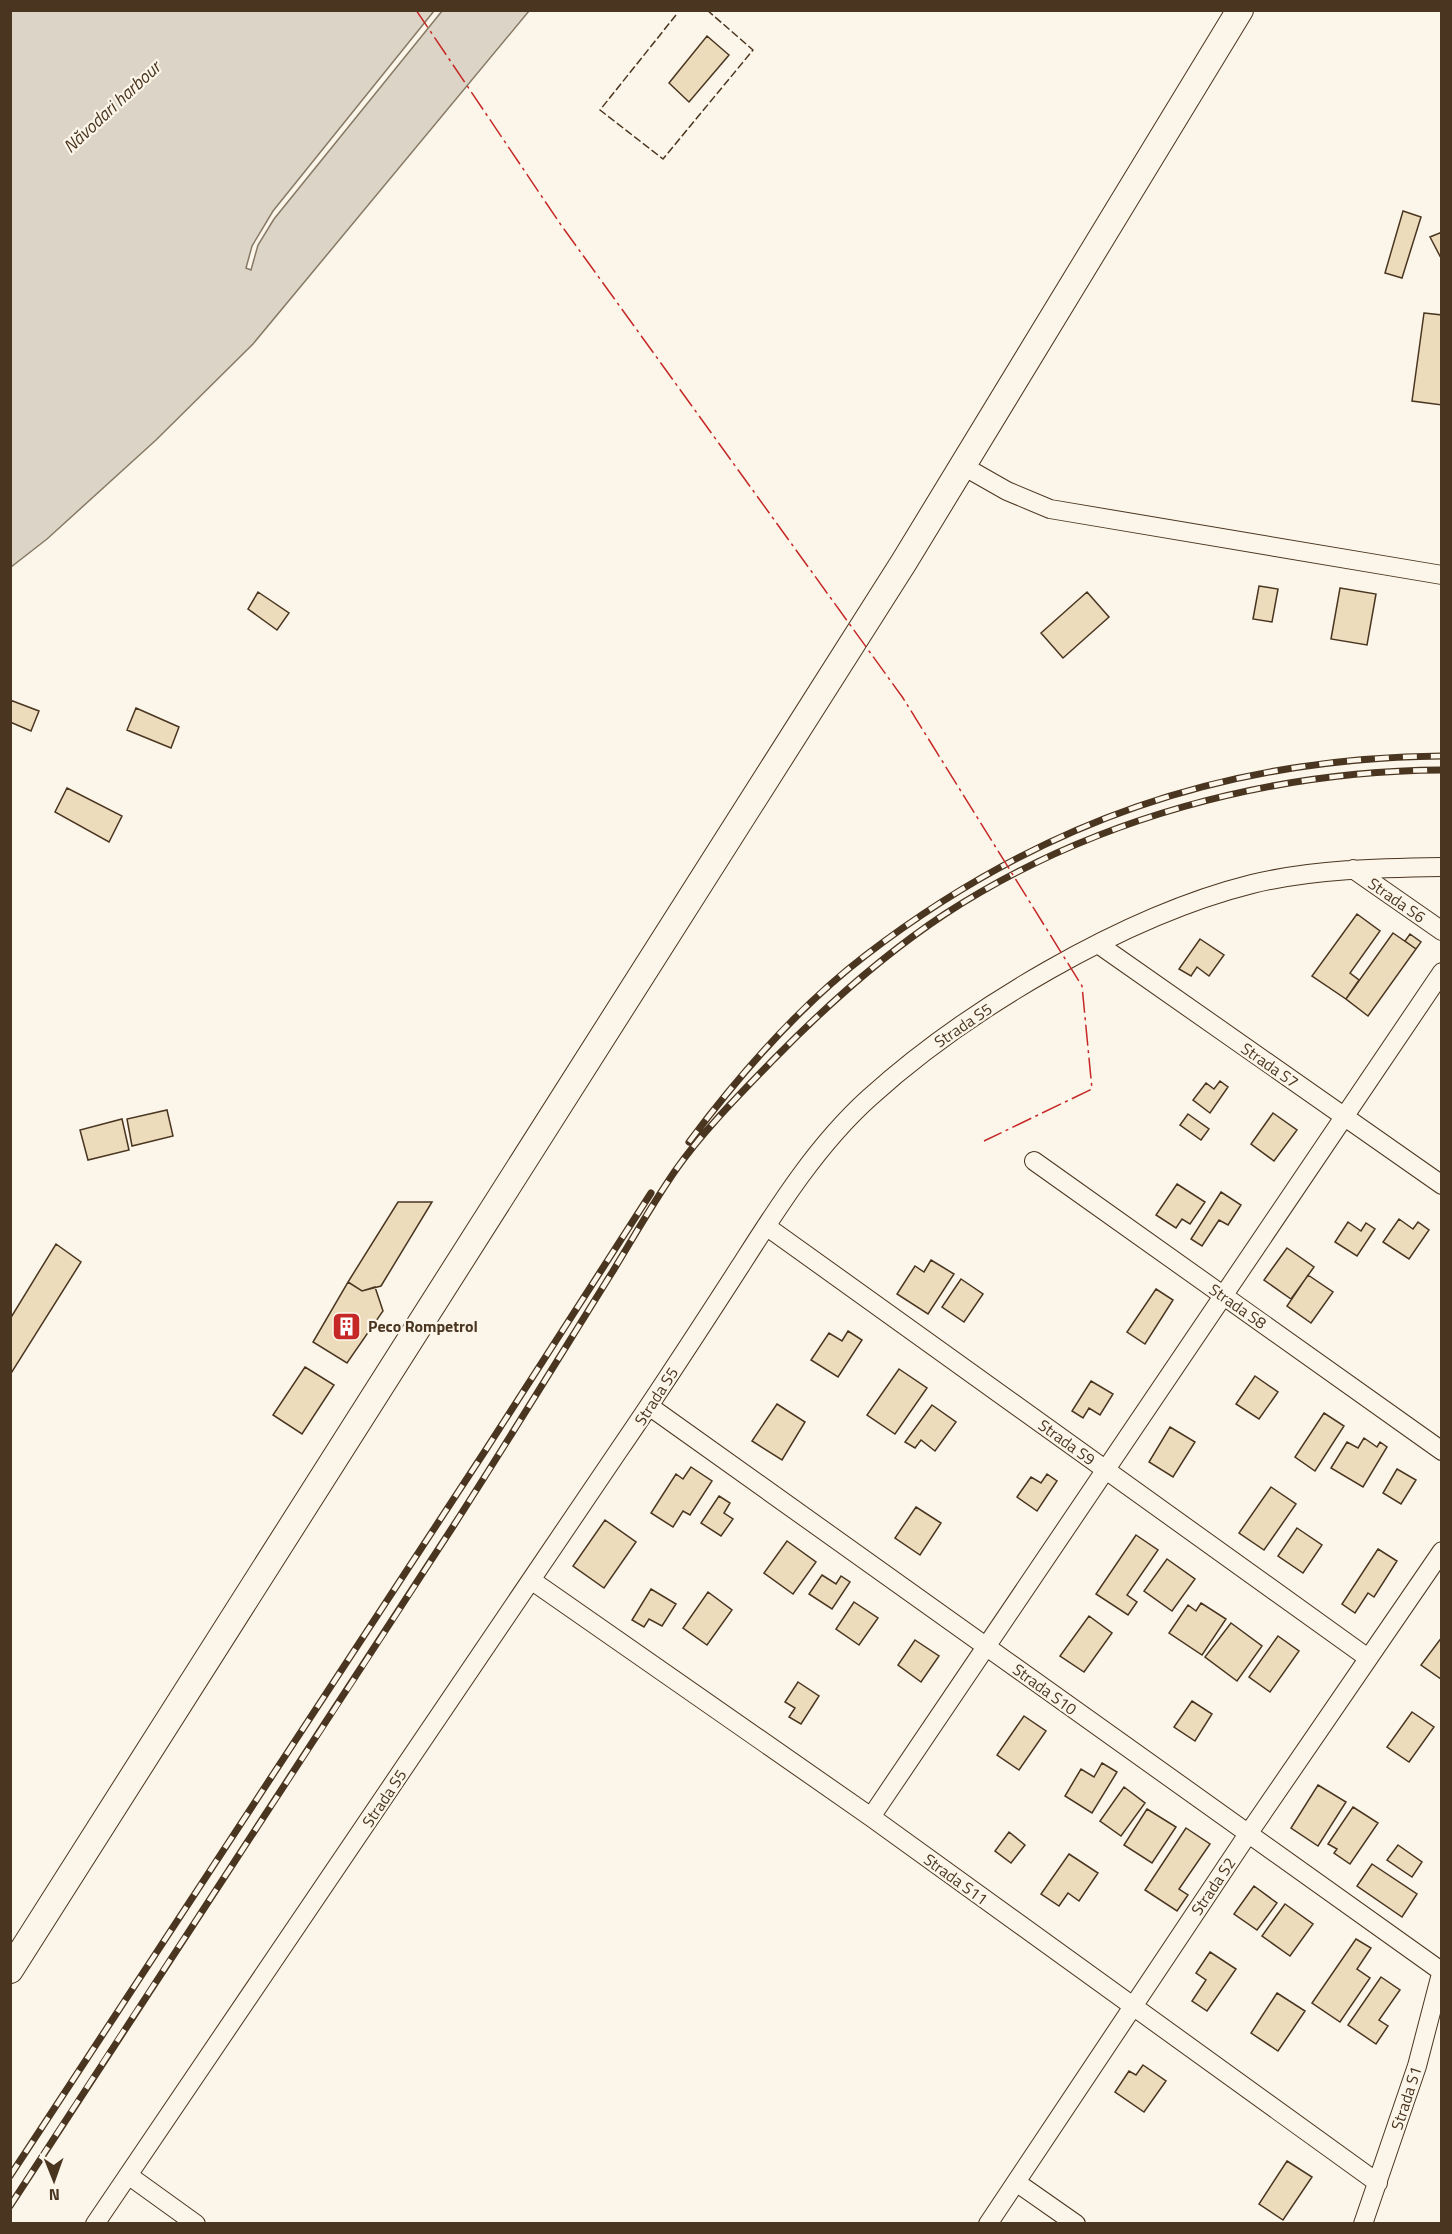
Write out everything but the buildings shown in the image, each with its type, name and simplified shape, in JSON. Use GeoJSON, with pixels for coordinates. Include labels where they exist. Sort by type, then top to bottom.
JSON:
{"type":"FeatureCollection","features":[{"type":"Feature","properties":{"kind":"main road"},"geometry":{"type":"LineString","coordinates":[[10,1970],[511,1184],[602,1035],[963,466],[1240,10]]}},
{"type":"Feature","properties":{"kind":"street"},"geometry":{"type":"LineString","coordinates":[[963,466],[1007,491],[1050,508],[1442,576]]}},
{"type":"Feature","properties":{"kind":"street","name":"Strada S5"},"geometry":{"type":"LineString","coordinates":[[95,2223],[649,1406],[766,1226],[821,1150],[866,1101],[937,1043],[1013,992],[1098,944],[1193,904],[1249,885],[1307,873],[1353,869],[1442,867]]}},
{"type":"Feature","properties":{"kind":"street","name":"Strada S6"},"geometry":{"type":"LineString","coordinates":[[1353,869],[1442,932]]}},
{"type":"Feature","properties":{"kind":"street","name":"Strada S7"},"geometry":{"type":"LineString","coordinates":[[1098,944],[1442,1185]]}},
{"type":"Feature","properties":{"kind":"street"},"geometry":{"type":"LineString","coordinates":[[871,1817],[1442,972]]}},
{"type":"Feature","properties":{"kind":"street","name":"Strada S8"},"geometry":{"type":"LineString","coordinates":[[1034,1161],[1442,1451]]}},
{"type":"Feature","properties":{"kind":"street","name":"Strada S9"},"geometry":{"type":"LineString","coordinates":[[766,1226],[1368,1658]]}},
{"type":"Feature","properties":{"kind":"street","name":"Strada S10"},"geometry":{"type":"LineString","coordinates":[[649,1406],[1441,1971]]}},
{"type":"Feature","properties":{"kind":"street","name":"Strada S2"},"geometry":{"type":"LineString","coordinates":[[988,2223],[1248,1834],[1442,1551]]}},
{"type":"Feature","properties":{"kind":"street","name":"Strada S11"},"geometry":{"type":"LineString","coordinates":[[531,1580],[871,1817],[1132,2008],[1378,2183]]}},
{"type":"Feature","properties":{"kind":"street","name":"Strada S1"},"geometry":{"type":"LineString","coordinates":[[1363,2223],[1417,2066],[1441,1971]]}},
{"type":"Feature","properties":{"kind":"street"},"geometry":{"type":"LineString","coordinates":[[128,2175],[196,2223]]}},
{"type":"Feature","properties":{"kind":"street"},"geometry":{"type":"LineString","coordinates":[[1016,2182],[1076,2223]]}},
{"type":"Feature","properties":{"kind":"water","name":"Năvodari harbour"},"geometry":{"type":"Polygon","coordinates":[[[11,10],[434,11],[273,211],[252,246],[246,268],[251,270],[258,245],[274,219],[442,11],[529,11],[253,344],[156,440],[47,539],[11,567],[11,10]]]}},
{"type":"Feature","properties":{"kind":"railway"},"geometry":{"type":"LineString","coordinates":[[689,1142],[749,1067],[794,1019],[841,975],[931,909],[998,868],[1066,835],[1137,807],[1209,785],[1284,769],[1362,760],[1442,756]]}},
{"type":"Feature","properties":{"kind":"railway"},"geometry":{"type":"LineString","coordinates":[[10,2206],[454,1525],[667,1183],[710,1127],[774,1059],[856,982],[899,946],[945,914],[1001,881],[1060,852],[1121,827],[1183,807],[1247,791],[1312,780],[1377,773],[1442,770]]}},
{"type":"Feature","properties":{"kind":"railway"},"geometry":{"type":"LineString","coordinates":[[10,2176],[485,1451],[651,1193]]}},
{"type":"Feature","properties":{"kind":"fence"},"geometry":{"type":"LineString","coordinates":[[676,15],[600,110],[663,159],[753,50],[707,10]]}},
{"type":"Feature","properties":{"kind":"power"},"geometry":{"type":"LineString","coordinates":[[416,10],[561,225],[903,698],[1082,986],[1092,1089],[984,1141]]}},
{"type":"Feature","properties":{"kind":"place","name":"Peco Rompetrol"},"geometry":{"type":"Point","coordinates":[347,1326]}}]}
